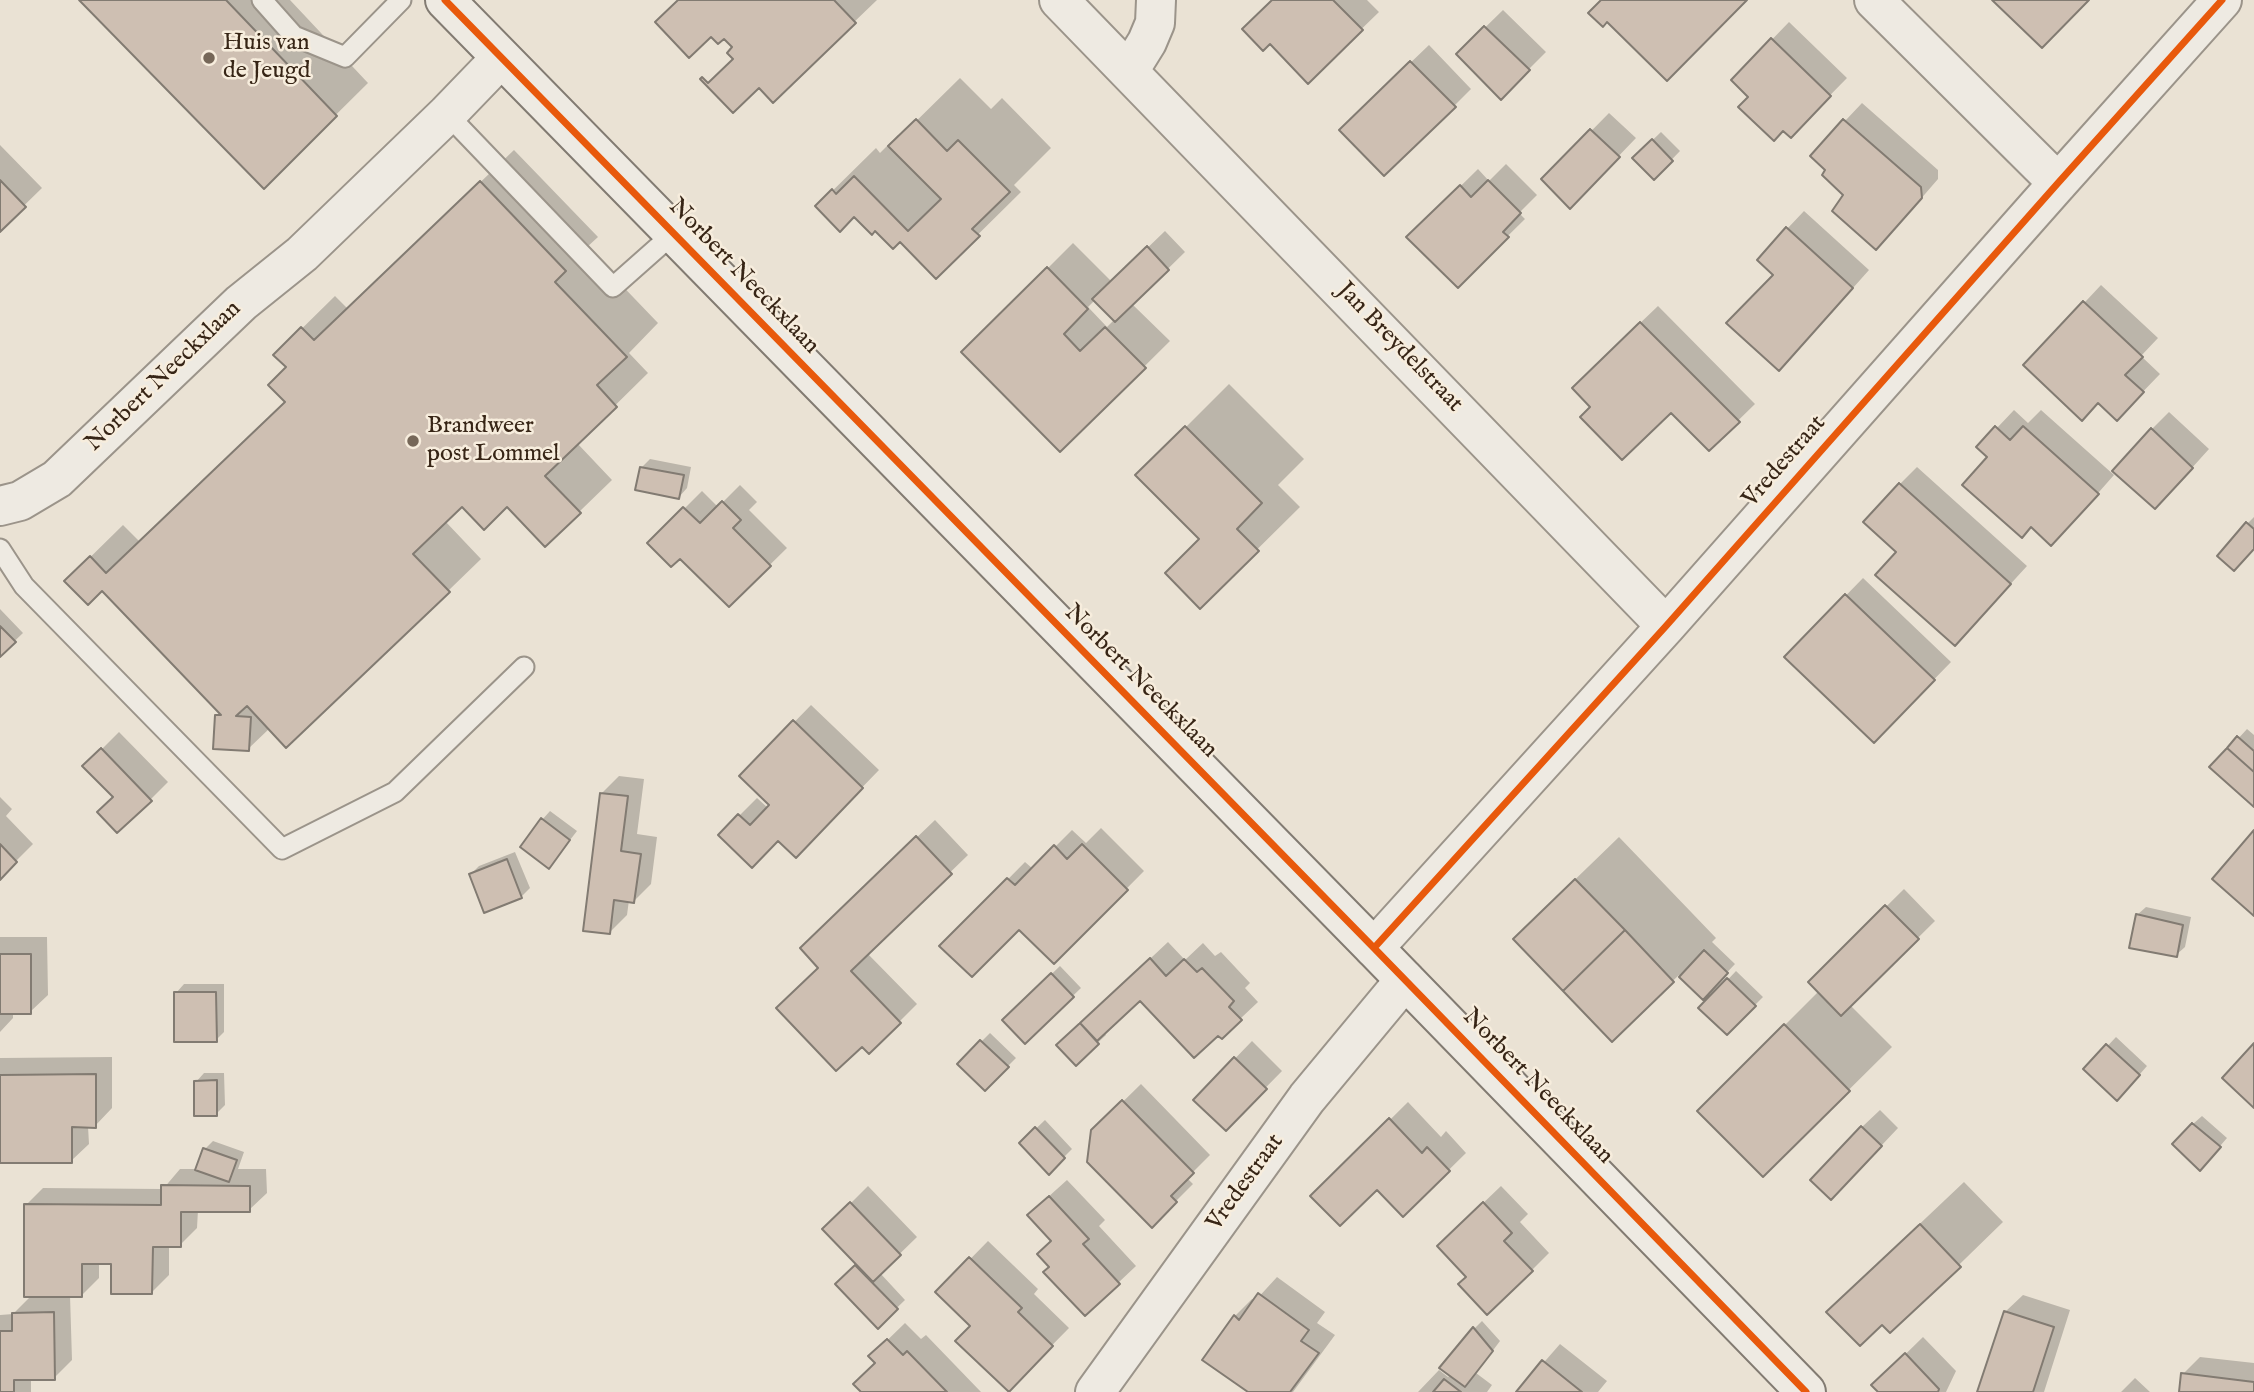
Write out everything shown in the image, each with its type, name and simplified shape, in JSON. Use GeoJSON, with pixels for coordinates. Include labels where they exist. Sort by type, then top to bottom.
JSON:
{"type":"FeatureCollection","features":[{"type":"Feature","properties":{"kind":"street","name":"Norbert Neeckxlaan"},"geometry":{"type":"LineString","coordinates":[[445,0],[1807,1392]]}},
{"type":"Feature","properties":{"kind":"street","name":"Jan Breydelstraat"},"geometry":{"type":"LineString","coordinates":[[1059,0],[1667,626]]}},
{"type":"Feature","properties":{"kind":"street"},"geometry":{"type":"LineString","coordinates":[[1129,71],[1155,23],[1156,0]]}},
{"type":"Feature","properties":{"kind":"street"},"geometry":{"type":"LineString","coordinates":[[1874,0],[2058,183]]}},
{"type":"Feature","properties":{"kind":"street","name":"Vredestraat"},"geometry":{"type":"LineString","coordinates":[[1374,947],[1667,626],[2222,0]]}},
{"type":"Feature","properties":{"kind":"street","name":"Norbert Neeckxlaan"},"geometry":{"type":"LineString","coordinates":[[0,506],[20,500],[57,479],[241,303],[302,254],[501,58]]}},
{"type":"Feature","properties":{"kind":"street","name":"Vredestraat"},"geometry":{"type":"LineString","coordinates":[[1095,1392],[1307,1098],[1405,980]]}},
{"type":"Feature","properties":{"kind":"lane"},"geometry":{"type":"LineString","coordinates":[[262,0],[294,36],[345,57],[401,0]]}},
{"type":"Feature","properties":{"kind":"lane"},"geometry":{"type":"LineString","coordinates":[[447,114],[613,287],[674,233]]}},
{"type":"Feature","properties":{"kind":"lane"},"geometry":{"type":"LineString","coordinates":[[0,549],[24,586],[282,849],[395,792],[524,667]]}},
{"type":"Feature","properties":{"kind":"building","name":"Huis van de Jeugd"},"geometry":{"type":"Polygon","coordinates":[[[79,0],[226,0],[337,116],[264,189],[79,0]]]}},
{"type":"Feature","properties":{"kind":"building"},"geometry":{"type":"Polygon","coordinates":[[[678,0],[834,0],[856,23],[773,103],[759,88],[733,113],[700,79],[702,77],[708,83],[733,59],[727,53],[732,47],[724,39],[718,44],[711,37],[689,58],[655,22],[678,0]]]}},
{"type":"Feature","properties":{"kind":"building"},"geometry":{"type":"Polygon","coordinates":[[[1272,0],[1333,0],[1363,30],[1308,84],[1270,44],[1263,51],[1242,29],[1272,0]]]}},
{"type":"Feature","properties":{"kind":"building"},"geometry":{"type":"Polygon","coordinates":[[[1601,0],[1747,0],[1667,81],[1607,22],[1603,27],[1588,13],[1601,0]]]}},
{"type":"Feature","properties":{"kind":"building"},"geometry":{"type":"Polygon","coordinates":[[[1992,0],[2089,0],[2042,48],[1992,0]]]}},
{"type":"Feature","properties":{"kind":"building"},"geometry":{"type":"Polygon","coordinates":[[[1484,26],[1530,70],[1501,100],[1456,54],[1484,26]]]}},
{"type":"Feature","properties":{"kind":"building"},"geometry":{"type":"Polygon","coordinates":[[[1771,38],[1831,96],[1791,138],[1783,131],[1774,141],[1738,107],[1748,97],[1731,80],[1771,38]]]}},
{"type":"Feature","properties":{"kind":"building"},"geometry":{"type":"Polygon","coordinates":[[[1410,61],[1456,107],[1384,176],[1339,130],[1410,61]]]}},
{"type":"Feature","properties":{"kind":"building"},"geometry":{"type":"Polygon","coordinates":[[[916,119],[947,151],[958,140],[1010,192],[972,229],[980,236],[936,279],[900,242],[893,249],[875,231],[872,235],[854,217],[840,232],[815,206],[832,189],[836,194],[854,176],[908,231],[941,199],[888,146],[916,119]]]}},
{"type":"Feature","properties":{"kind":"building"},"geometry":{"type":"Polygon","coordinates":[[[1843,119],[1921,187],[1922,198],[1876,250],[1832,211],[1843,195],[1822,175],[1825,170],[1810,156],[1843,119]]]}},
{"type":"Feature","properties":{"kind":"building"},"geometry":{"type":"Polygon","coordinates":[[[1590,129],[1620,157],[1570,209],[1541,179],[1590,129]]]}},
{"type":"Feature","properties":{"kind":"building"},"geometry":{"type":"Polygon","coordinates":[[[1652,139],[1673,161],[1654,180],[1632,158],[1652,139]]]}},
{"type":"Feature","properties":{"kind":"building"},"geometry":{"type":"Polygon","coordinates":[[[0,180],[26,207],[0,232],[0,180]]]}},
{"type":"Feature","properties":{"kind":"building"},"geometry":{"type":"Polygon","coordinates":[[[1488,180],[1521,213],[1503,232],[1509,237],[1458,288],[1406,237],[1460,185],[1471,197],[1488,180]]]}},
{"type":"Feature","properties":{"kind":"building","name":"Brandweer post Lommel"},"geometry":{"type":"Polygon","coordinates":[[[480,181],[566,271],[555,282],[627,357],[597,385],[617,407],[545,476],[581,513],[545,547],[507,507],[484,530],[462,507],[413,554],[450,592],[286,748],[247,706],[236,716],[251,717],[249,751],[213,749],[215,715],[221,715],[102,591],[88,605],[64,581],[90,556],[106,573],[285,402],[268,385],[286,367],[273,355],[301,327],[314,340],[480,181]]]}},
{"type":"Feature","properties":{"kind":"building"},"geometry":{"type":"Polygon","coordinates":[[[1786,227],[1853,288],[1779,371],[1726,323],[1773,275],[1757,260],[1786,227]]]}},
{"type":"Feature","properties":{"kind":"building"},"geometry":{"type":"Polygon","coordinates":[[[1147,246],[1169,270],[1115,322],[1092,299],[1147,246]]]}},
{"type":"Feature","properties":{"kind":"building"},"geometry":{"type":"Polygon","coordinates":[[[1047,267],[1088,309],[1064,334],[1080,351],[1105,327],[1146,368],[1060,452],[961,352],[1047,267]]]}},
{"type":"Feature","properties":{"kind":"building"},"geometry":{"type":"Polygon","coordinates":[[[2083,301],[2143,357],[2125,375],[2144,392],[2117,421],[2098,403],[2082,421],[2023,365],[2083,301]]]}},
{"type":"Feature","properties":{"kind":"building"},"geometry":{"type":"Polygon","coordinates":[[[1640,322],[1740,422],[1709,451],[1671,413],[1622,460],[1580,417],[1590,407],[1572,388],[1640,322]]]}},
{"type":"Feature","properties":{"kind":"building"},"geometry":{"type":"Polygon","coordinates":[[[1185,426],[1262,503],[1237,529],[1259,551],[1200,609],[1165,573],[1199,539],[1135,475],[1185,426]]]}},
{"type":"Feature","properties":{"kind":"building"},"geometry":{"type":"Polygon","coordinates":[[[1995,426],[2010,440],[2023,426],[2099,494],[2051,546],[2031,527],[2022,538],[1962,485],[1987,457],[1976,447],[1995,426]]]}},
{"type":"Feature","properties":{"kind":"building"},"geometry":{"type":"Polygon","coordinates":[[[2151,428],[2193,468],[2155,509],[2112,471],[2151,428]]]}},
{"type":"Feature","properties":{"kind":"building"},"geometry":{"type":"Polygon","coordinates":[[[640,467],[684,475],[679,499],[635,490],[640,467]]]}},
{"type":"Feature","properties":{"kind":"building"},"geometry":{"type":"Polygon","coordinates":[[[1899,483],[2011,584],[1955,646],[1875,575],[1896,552],[1863,522],[1899,483]]]}},
{"type":"Feature","properties":{"kind":"building"},"geometry":{"type":"Polygon","coordinates":[[[722,501],[741,520],[733,528],[771,566],[729,607],[680,559],[671,567],[647,543],[683,507],[700,523],[722,501]]]}},
{"type":"Feature","properties":{"kind":"building"},"geometry":{"type":"Polygon","coordinates":[[[2246,522],[2254,529],[2254,549],[2234,571],[2217,556],[2246,522]]]}},
{"type":"Feature","properties":{"kind":"building"},"geometry":{"type":"Polygon","coordinates":[[[1845,594],[1935,680],[1874,743],[1784,657],[1845,594]]]}},
{"type":"Feature","properties":{"kind":"building"},"geometry":{"type":"Polygon","coordinates":[[[0,626],[16,642],[0,657],[0,626]]]}},
{"type":"Feature","properties":{"kind":"building"},"geometry":{"type":"Polygon","coordinates":[[[793,720],[863,788],[796,858],[778,841],[752,868],[718,835],[738,814],[750,825],[769,805],[739,776],[793,720]]]}},
{"type":"Feature","properties":{"kind":"building"},"geometry":{"type":"Polygon","coordinates":[[[2237,736],[2254,751],[2254,772],[2227,748],[2237,736]]]}},
{"type":"Feature","properties":{"kind":"building"},"geometry":{"type":"Polygon","coordinates":[[[101,748],[152,801],[117,833],[97,812],[113,797],[82,766],[101,748]]]}},
{"type":"Feature","properties":{"kind":"building"},"geometry":{"type":"Polygon","coordinates":[[[2227,748],[2254,772],[2254,807],[2209,767],[2227,748]]]}},
{"type":"Feature","properties":{"kind":"building"},"geometry":{"type":"Polygon","coordinates":[[[600,793],[628,796],[621,851],[641,854],[634,903],[614,900],[610,934],[583,931],[600,793]]]}},
{"type":"Feature","properties":{"kind":"building"},"geometry":{"type":"Polygon","coordinates":[[[541,818],[570,840],[549,869],[520,847],[541,818]]]}},
{"type":"Feature","properties":{"kind":"building"},"geometry":{"type":"Polygon","coordinates":[[[2254,830],[2254,916],[2212,879],[2254,830]]]}},
{"type":"Feature","properties":{"kind":"building"},"geometry":{"type":"Polygon","coordinates":[[[916,836],[952,874],[851,971],[901,1023],[869,1054],[862,1047],[836,1071],[776,1008],[818,968],[800,948],[916,836]]]}},
{"type":"Feature","properties":{"kind":"building"},"geometry":{"type":"Polygon","coordinates":[[[0,844],[17,862],[0,880],[0,844]]]}},
{"type":"Feature","properties":{"kind":"building"},"geometry":{"type":"Polygon","coordinates":[[[1082,844],[1128,890],[1054,964],[1019,930],[972,977],[939,946],[1007,878],[1015,885],[1054,845],[1067,859],[1082,844]]]}},
{"type":"Feature","properties":{"kind":"building"},"geometry":{"type":"Polygon","coordinates":[[[507,859],[522,898],[484,913],[469,874],[507,859]]]}},
{"type":"Feature","properties":{"kind":"building"},"geometry":{"type":"Polygon","coordinates":[[[1575,879],[1625,930],[1563,991],[1513,939],[1575,879]]]}},
{"type":"Feature","properties":{"kind":"building"},"geometry":{"type":"Polygon","coordinates":[[[1885,905],[1919,939],[1841,1016],[1808,982],[1885,905]]]}},
{"type":"Feature","properties":{"kind":"building"},"geometry":{"type":"Polygon","coordinates":[[[2136,914],[2183,925],[2177,957],[2129,948],[2136,914]]]}},
{"type":"Feature","properties":{"kind":"building"},"geometry":{"type":"Polygon","coordinates":[[[1625,930],[1674,982],[1612,1042],[1563,991],[1625,930]]]}},
{"type":"Feature","properties":{"kind":"building"},"geometry":{"type":"Polygon","coordinates":[[[1704,950],[1728,973],[1703,1000],[1679,977],[1704,950]]]}},
{"type":"Feature","properties":{"kind":"building"},"geometry":{"type":"Polygon","coordinates":[[[0,954],[31,954],[31,1014],[0,1014],[0,954]]]}},
{"type":"Feature","properties":{"kind":"building"},"geometry":{"type":"Polygon","coordinates":[[[1150,958],[1166,976],[1184,959],[1197,972],[1202,968],[1234,1001],[1229,1007],[1242,1020],[1222,1039],[1218,1036],[1194,1058],[1140,1001],[1097,1041],[1080,1023],[1150,958]]]}},
{"type":"Feature","properties":{"kind":"building"},"geometry":{"type":"Polygon","coordinates":[[[1051,973],[1074,997],[1025,1044],[1002,1020],[1051,973]]]}},
{"type":"Feature","properties":{"kind":"building"},"geometry":{"type":"Polygon","coordinates":[[[1727,978],[1756,1006],[1727,1035],[1698,1008],[1727,978]]]}},
{"type":"Feature","properties":{"kind":"building"},"geometry":{"type":"Polygon","coordinates":[[[174,992],[216,992],[217,1042],[174,1042],[174,992]]]}},
{"type":"Feature","properties":{"kind":"building"},"geometry":{"type":"Polygon","coordinates":[[[1080,1023],[1099,1044],[1076,1066],[1056,1045],[1080,1023]]]}},
{"type":"Feature","properties":{"kind":"building"},"geometry":{"type":"Polygon","coordinates":[[[1784,1024],[1850,1091],[1763,1177],[1697,1111],[1784,1024]]]}},
{"type":"Feature","properties":{"kind":"building"},"geometry":{"type":"Polygon","coordinates":[[[980,1040],[1009,1067],[985,1091],[957,1064],[980,1040]]]}},
{"type":"Feature","properties":{"kind":"building"},"geometry":{"type":"Polygon","coordinates":[[[2254,1043],[2254,1108],[2222,1078],[2254,1043]]]}},
{"type":"Feature","properties":{"kind":"building"},"geometry":{"type":"Polygon","coordinates":[[[2106,1044],[2140,1075],[2117,1101],[2083,1069],[2106,1044]]]}},
{"type":"Feature","properties":{"kind":"building"},"geometry":{"type":"Polygon","coordinates":[[[1234,1057],[1267,1089],[1226,1131],[1193,1100],[1234,1057]]]}},
{"type":"Feature","properties":{"kind":"building"},"geometry":{"type":"Polygon","coordinates":[[[96,1074],[96,1128],[72,1127],[72,1163],[0,1163],[0,1075],[96,1074]]]}},
{"type":"Feature","properties":{"kind":"building"},"geometry":{"type":"Polygon","coordinates":[[[217,1080],[217,1116],[194,1116],[194,1081],[217,1080]]]}},
{"type":"Feature","properties":{"kind":"building"},"geometry":{"type":"Polygon","coordinates":[[[1122,1100],[1194,1173],[1171,1196],[1177,1202],[1152,1228],[1087,1162],[1091,1130],[1122,1100]]]}},
{"type":"Feature","properties":{"kind":"building"},"geometry":{"type":"Polygon","coordinates":[[[1389,1118],[1422,1153],[1427,1147],[1450,1171],[1403,1217],[1377,1190],[1340,1226],[1310,1196],[1389,1118]]]}},
{"type":"Feature","properties":{"kind":"building"},"geometry":{"type":"Polygon","coordinates":[[[2192,1123],[2221,1147],[2200,1171],[2172,1144],[2192,1123]]]}},
{"type":"Feature","properties":{"kind":"building"},"geometry":{"type":"Polygon","coordinates":[[[1861,1126],[1882,1146],[1831,1200],[1810,1180],[1861,1126]]]}},
{"type":"Feature","properties":{"kind":"building"},"geometry":{"type":"Polygon","coordinates":[[[1035,1127],[1065,1158],[1049,1175],[1019,1143],[1035,1127]]]}},
{"type":"Feature","properties":{"kind":"building"},"geometry":{"type":"Polygon","coordinates":[[[203,1148],[237,1160],[229,1182],[195,1170],[203,1148]]]}},
{"type":"Feature","properties":{"kind":"building"},"geometry":{"type":"Polygon","coordinates":[[[161,1185],[250,1186],[250,1212],[181,1212],[181,1247],[153,1247],[152,1294],[111,1294],[111,1264],[82,1264],[82,1297],[24,1297],[24,1204],[161,1205],[161,1185]]]}},
{"type":"Feature","properties":{"kind":"building"},"geometry":{"type":"Polygon","coordinates":[[[1049,1196],[1089,1239],[1083,1244],[1120,1284],[1085,1316],[1043,1272],[1049,1267],[1037,1254],[1051,1241],[1027,1215],[1049,1196]]]}},
{"type":"Feature","properties":{"kind":"building"},"geometry":{"type":"Polygon","coordinates":[[[850,1202],[901,1255],[873,1282],[822,1229],[850,1202]]]}},
{"type":"Feature","properties":{"kind":"building"},"geometry":{"type":"Polygon","coordinates":[[[1483,1202],[1512,1233],[1504,1241],[1533,1271],[1487,1315],[1458,1284],[1466,1277],[1437,1246],[1483,1202]]]}},
{"type":"Feature","properties":{"kind":"building"},"geometry":{"type":"Polygon","coordinates":[[[1920,1224],[1961,1267],[1890,1333],[1882,1325],[1860,1346],[1826,1312],[1920,1224]]]}},
{"type":"Feature","properties":{"kind":"building"},"geometry":{"type":"Polygon","coordinates":[[[969,1257],[1022,1308],[1018,1312],[1053,1346],[1009,1392],[955,1341],[970,1326],[935,1292],[969,1257]]]}},
{"type":"Feature","properties":{"kind":"building"},"geometry":{"type":"Polygon","coordinates":[[[855,1265],[898,1309],[878,1329],[835,1284],[855,1265]]]}},
{"type":"Feature","properties":{"kind":"building"},"geometry":{"type":"Polygon","coordinates":[[[1258,1293],[1309,1330],[1301,1341],[1319,1353],[1290,1392],[1248,1392],[1202,1360],[1234,1315],[1239,1320],[1258,1293]]]}},
{"type":"Feature","properties":{"kind":"building"},"geometry":{"type":"Polygon","coordinates":[[[2004,1311],[2054,1327],[2033,1392],[1977,1392],[2004,1311]]]}},
{"type":"Feature","properties":{"kind":"building"},"geometry":{"type":"Polygon","coordinates":[[[54,1312],[55,1380],[14,1380],[14,1392],[0,1392],[0,1331],[12,1331],[12,1313],[54,1312]]]}},
{"type":"Feature","properties":{"kind":"building"},"geometry":{"type":"Polygon","coordinates":[[[1473,1327],[1493,1351],[1465,1387],[1439,1368],[1473,1327]]]}},
{"type":"Feature","properties":{"kind":"building"},"geometry":{"type":"Polygon","coordinates":[[[887,1339],[903,1355],[907,1351],[947,1392],[861,1392],[853,1384],[875,1363],[868,1356],[887,1339]]]}},
{"type":"Feature","properties":{"kind":"building"},"geometry":{"type":"Polygon","coordinates":[[[1905,1353],[1939,1389],[1938,1392],[1878,1392],[1871,1385],[1905,1353]]]}},
{"type":"Feature","properties":{"kind":"building"},"geometry":{"type":"Polygon","coordinates":[[[1542,1360],[1582,1392],[1516,1392],[1542,1360]]]}},
{"type":"Feature","properties":{"kind":"building"},"geometry":{"type":"Polygon","coordinates":[[[2181,1373],[2254,1382],[2254,1392],[2179,1392],[2181,1373]]]}},
{"type":"Feature","properties":{"kind":"building"},"geometry":{"type":"Polygon","coordinates":[[[1444,1379],[1461,1392],[1433,1392],[1444,1379]]]}},
{"type":"Feature","properties":{"kind":"cycle path"},"geometry":{"type":"LineString","coordinates":[[445,0],[1806,1392]]}},
{"type":"Feature","properties":{"kind":"cycle path"},"geometry":{"type":"LineString","coordinates":[[1374,948],[1666,626],[2222,0]]}},
{"type":"Feature","properties":{"kind":"place","name":"Huis van de Jeugd"},"geometry":{"type":"Point","coordinates":[209,58]}},
{"type":"Feature","properties":{"kind":"place","name":"Brandweer post Lommel"},"geometry":{"type":"Point","coordinates":[413,441]}}]}
